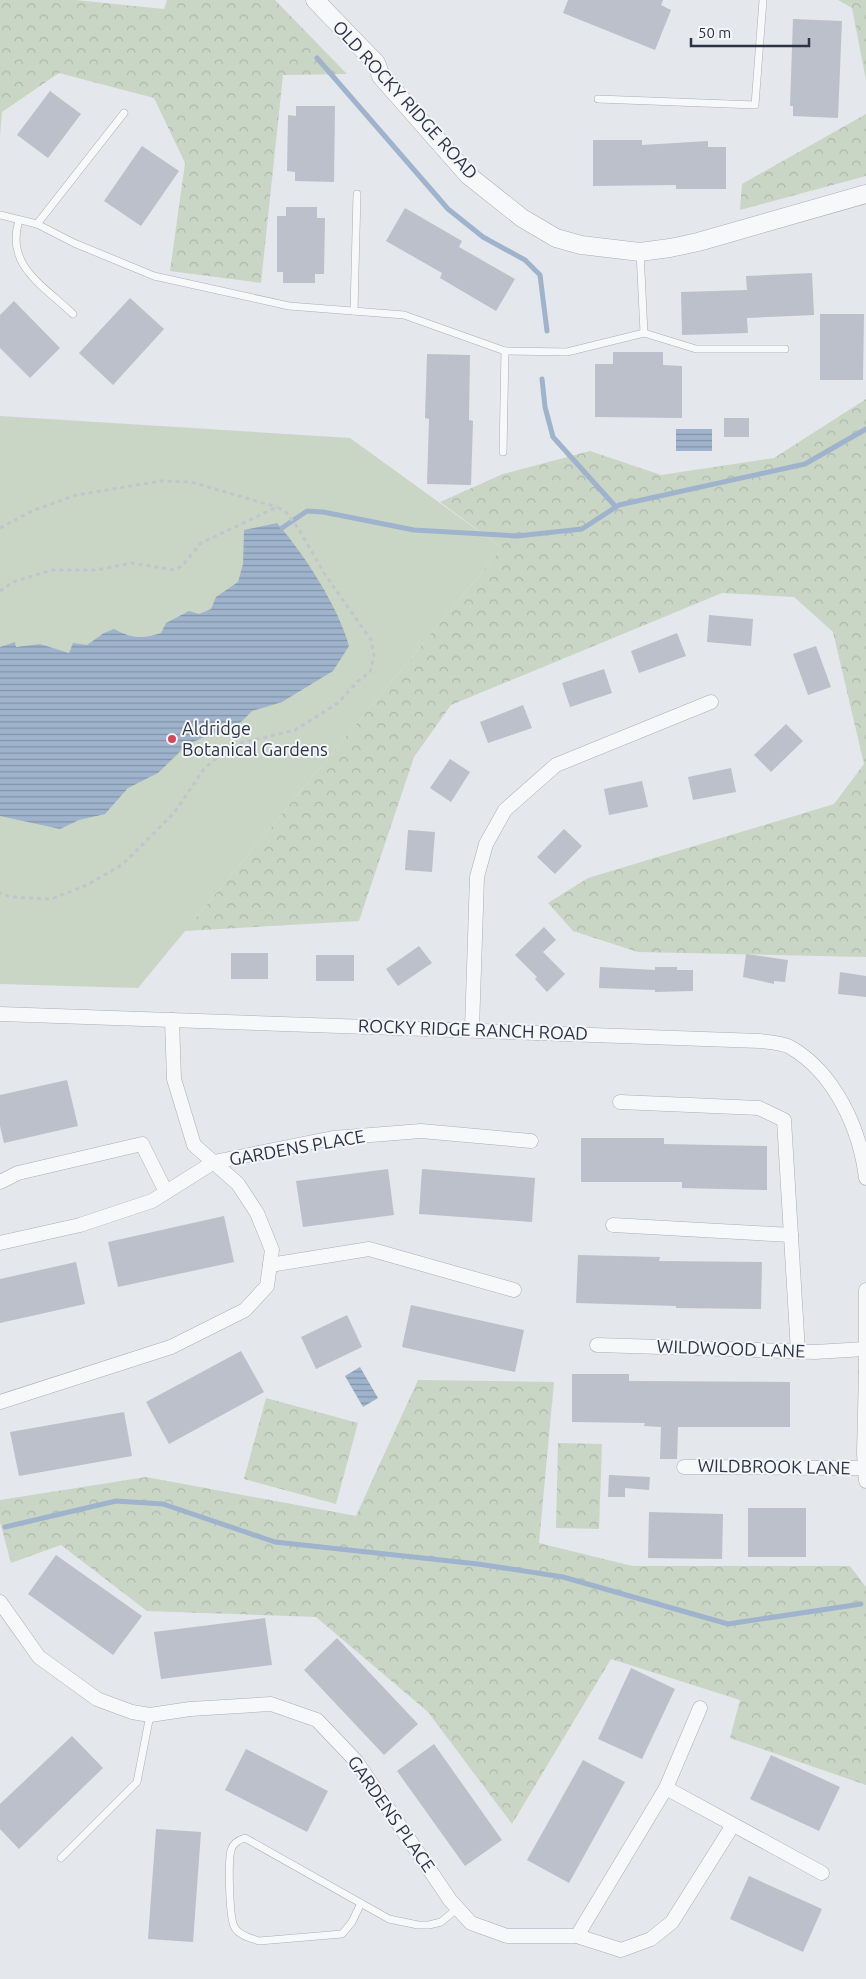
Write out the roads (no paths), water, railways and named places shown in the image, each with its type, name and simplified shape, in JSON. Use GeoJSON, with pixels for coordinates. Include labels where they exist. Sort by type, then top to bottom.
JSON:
{"type":"FeatureCollection","features":[{"type":"Feature","properties":{"kind":"street","name":"OLD ROCKY RIDGE ROAD"},"geometry":{"type":"LineString","coordinates":[[315,0],[376,63],[381,76],[468,175],[522,218],[565,240],[581,245],[640,252],[698,242],[866,194]]}},
{"type":"Feature","properties":{"kind":"street"},"geometry":{"type":"LineString","coordinates":[[472,1029],[478,877],[486,844],[505,810],[556,765],[711,702]]}},
{"type":"Feature","properties":{"kind":"street","name":"ROCKY RIDGE RANCH ROAD"},"geometry":{"type":"LineString","coordinates":[[0,1014],[472,1029],[760,1041],[790,1046],[817,1069],[850,1117],[864,1157],[866,1178]]}},
{"type":"Feature","properties":{"kind":"street","name":"GARDENS PLACE"},"geometry":{"type":"LineString","coordinates":[[0,1402],[171,1347],[245,1310],[266,1286],[272,1250],[257,1213],[238,1184],[194,1146],[174,1079],[172,1020]]}},
{"type":"Feature","properties":{"kind":"street"},"geometry":{"type":"LineString","coordinates":[[620,1102],[759,1108],[784,1120],[798,1352]]}},
{"type":"Feature","properties":{"kind":"street","name":"GARDENS PLACE"},"geometry":{"type":"LineString","coordinates":[[0,1243],[80,1225],[152,1201],[214,1162],[333,1138],[421,1131],[531,1141]]}},
{"type":"Feature","properties":{"kind":"street"},"geometry":{"type":"LineString","coordinates":[[0,1182],[18,1173],[142,1144],[166,1192]]}},
{"type":"Feature","properties":{"kind":"street"},"geometry":{"type":"LineString","coordinates":[[613,1225],[791,1236]]}},
{"type":"Feature","properties":{"kind":"street"},"geometry":{"type":"LineString","coordinates":[[270,1265],[369,1249],[514,1290]]}},
{"type":"Feature","properties":{"kind":"street"},"geometry":{"type":"LineString","coordinates":[[865,1475],[866,1290]]}},
{"type":"Feature","properties":{"kind":"street","name":"WILDWOOD LANE"},"geometry":{"type":"LineString","coordinates":[[597,1345],[798,1352],[865,1349]]}},
{"type":"Feature","properties":{"kind":"street","name":"WILDBROOK LANE"},"geometry":{"type":"LineString","coordinates":[[684,1466],[865,1475]]}},
{"type":"Feature","properties":{"kind":"street","name":"GARDENS PLACE"},"geometry":{"type":"LineString","coordinates":[[0,1602],[39,1657],[97,1699],[132,1712],[150,1715],[190,1709],[271,1704],[317,1720],[356,1761],[458,1908],[471,1923],[507,1936],[578,1936],[621,1950],[651,1939],[672,1922],[733,1825]]}},
{"type":"Feature","properties":{"kind":"street"},"geometry":{"type":"LineString","coordinates":[[578,1936],[666,1788],[700,1708]]}},
{"type":"Feature","properties":{"kind":"street"},"geometry":{"type":"LineString","coordinates":[[666,1788],[822,1873]]}},
{"type":"Feature","properties":{"kind":"lane"},"geometry":{"type":"LineString","coordinates":[[598,99],[755,105],[763,0]]}},
{"type":"Feature","properties":{"kind":"lane"},"geometry":{"type":"LineString","coordinates":[[36,224],[124,113]]}},
{"type":"Feature","properties":{"kind":"lane"},"geometry":{"type":"LineString","coordinates":[[354,311],[357,194]]}},
{"type":"Feature","properties":{"kind":"lane"},"geometry":{"type":"LineString","coordinates":[[0,215],[36,224],[74,243],[154,276],[289,306],[404,315],[505,351],[567,352],[644,333],[696,349],[785,349]]}},
{"type":"Feature","properties":{"kind":"lane"},"geometry":{"type":"LineString","coordinates":[[20,220],[15,233],[16,248],[21,264],[73,314]]}},
{"type":"Feature","properties":{"kind":"lane"},"geometry":{"type":"LineString","coordinates":[[640,252],[644,333]]}},
{"type":"Feature","properties":{"kind":"lane"},"geometry":{"type":"LineString","coordinates":[[503,452],[505,351]]}},
{"type":"Feature","properties":{"kind":"lane"},"geometry":{"type":"LineString","coordinates":[[61,1858],[137,1782],[150,1715]]}},
{"type":"Feature","properties":{"kind":"lane"},"geometry":{"type":"LineString","coordinates":[[361,1903],[348,1928],[336,1935],[259,1941],[247,1937],[235,1928],[230,1916],[231,1848],[238,1840],[245,1838],[361,1903],[389,1919],[418,1925],[441,1922],[458,1908]]}},
{"type":"Feature","properties":{"kind":"water"},"geometry":{"type":"Polygon","coordinates":[[[676,429],[712,429],[712,451],[676,451],[676,429]]]}},
{"type":"Feature","properties":{"kind":"water"},"geometry":{"type":"Polygon","coordinates":[[[277,523],[319,581],[344,631],[349,646],[333,671],[282,702],[252,711],[241,722],[188,744],[158,773],[128,788],[105,814],[79,820],[60,829],[0,816],[0,647],[15,642],[16,647],[40,644],[69,653],[73,643],[87,645],[104,633],[114,629],[127,635],[138,637],[161,633],[166,623],[189,611],[199,614],[211,609],[216,597],[238,582],[243,564],[244,530],[277,523]]]}},
{"type":"Feature","properties":{"kind":"water"},"geometry":{"type":"Polygon","coordinates":[[[360,1367],[378,1398],[363,1407],[345,1376],[360,1367]]]}},
{"type":"Feature","properties":{"kind":"waterway"},"geometry":{"type":"LineString","coordinates":[[317,58],[448,209],[483,237],[525,260],[540,275],[547,331]]}},
{"type":"Feature","properties":{"kind":"waterway"},"geometry":{"type":"LineString","coordinates":[[542,379],[545,407],[553,437],[616,507]]}},
{"type":"Feature","properties":{"kind":"waterway"},"geometry":{"type":"LineString","coordinates":[[282,528],[307,511],[323,512],[414,530],[517,536],[582,529],[619,505],[805,464],[866,429]]}},
{"type":"Feature","properties":{"kind":"waterway"},"geometry":{"type":"LineString","coordinates":[[5,1527],[116,1501],[163,1504],[275,1542],[478,1564],[563,1577],[728,1624],[861,1604]]}},
{"type":"Feature","properties":{"kind":"place","name":"Aldridge Botanical Gardens"},"geometry":{"type":"Point","coordinates":[172,739]}}]}
